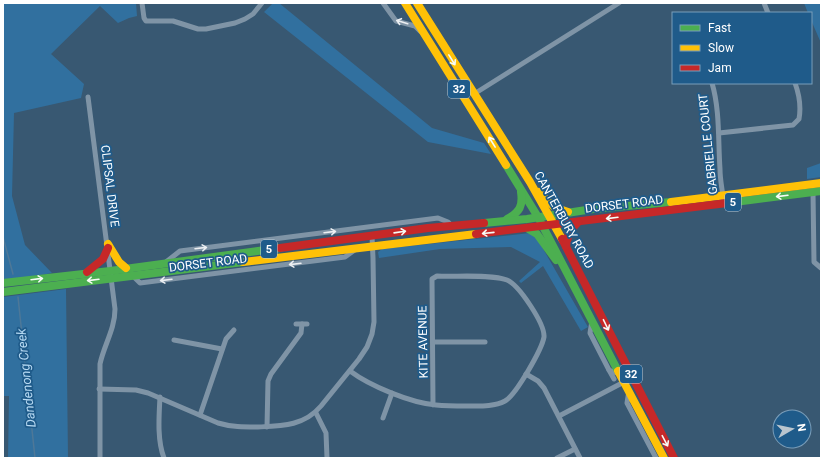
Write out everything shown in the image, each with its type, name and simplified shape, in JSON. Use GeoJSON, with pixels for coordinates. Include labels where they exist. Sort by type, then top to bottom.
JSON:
{"type":"FeatureCollection","features":[{"type":"Feature","properties":{"kind":"main road","name":"CANTERBURY ROAD"},"geometry":{"type":"LineString","coordinates":[[405,3],[538,217],[592,321],[617,376],[624,382],[664,458]]}},
{"type":"Feature","properties":{"kind":"main road","name":"CANTERBURY ROAD"},"geometry":{"type":"LineString","coordinates":[[417,3],[530,182],[549,215],[674,458]]}},
{"type":"Feature","properties":{"kind":"main road"},"geometry":{"type":"LineString","coordinates":[[433,46],[441,41]]}},
{"type":"Feature","properties":{"kind":"main road"},"geometry":{"type":"LineString","coordinates":[[530,182],[554,207],[570,212]]}},
{"type":"Feature","properties":{"kind":"main road","name":"DORSET ROAD"},"geometry":{"type":"LineString","coordinates":[[3,292],[110,274],[126,268],[166,262],[451,225],[505,221],[570,212],[724,199],[815,189],[821,183]]}},
{"type":"Feature","properties":{"kind":"main road"},"geometry":{"type":"LineString","coordinates":[[505,221],[519,213],[522,199],[521,190]]}},
{"type":"Feature","properties":{"kind":"main road","name":"DORSET ROAD"},"geometry":{"type":"LineString","coordinates":[[3,283],[84,273],[132,275],[579,222],[724,199]]}},
{"type":"Feature","properties":{"kind":"main road"},"geometry":{"type":"LineString","coordinates":[[566,246],[570,229],[579,222]]}},
{"type":"Feature","properties":{"kind":"main road"},"geometry":{"type":"LineString","coordinates":[[527,228],[537,234],[572,282]]}},
{"type":"Feature","properties":{"kind":"main road"},"geometry":{"type":"LineString","coordinates":[[84,273],[100,263],[105,256],[107,246],[110,246],[118,262],[126,268]]}},
{"type":"Feature","properties":{"kind":"main road"},"geometry":{"type":"LineString","coordinates":[[624,382],[633,378]]}},
{"type":"Feature","properties":{"kind":"street"},"geometry":{"type":"LineString","coordinates":[[142,3],[144,18],[146,21],[173,21],[194,28],[205,29],[235,23],[245,19],[253,14],[262,3]]}},
{"type":"Feature","properties":{"kind":"street"},"geometry":{"type":"LineString","coordinates":[[383,3],[396,21],[415,26],[426,35]]}},
{"type":"Feature","properties":{"kind":"street"},"geometry":{"type":"LineString","coordinates":[[474,94],[619,3]]}},
{"type":"Feature","properties":{"kind":"street","name":"GABRIELLE COURT"},"geometry":{"type":"LineString","coordinates":[[712,84],[715,93],[719,133],[720,172],[724,199]]}},
{"type":"Feature","properties":{"kind":"street"},"geometry":{"type":"LineString","coordinates":[[719,133],[793,124],[800,119],[798,94],[795,84]]}},
{"type":"Feature","properties":{"kind":"street","name":"CLIPSAL DRIVE"},"geometry":{"type":"LineString","coordinates":[[88,97],[115,316],[112,332],[100,364],[100,458]]}},
{"type":"Feature","properties":{"kind":"street"},"geometry":{"type":"LineString","coordinates":[[815,189],[814,262],[821,268]]}},
{"type":"Feature","properties":{"kind":"street","name":"DORSET ROAD"},"geometry":{"type":"LineString","coordinates":[[166,262],[180,251],[438,218],[448,222],[451,225]]}},
{"type":"Feature","properties":{"kind":"street"},"geometry":{"type":"LineString","coordinates":[[99,389],[136,390],[160,397],[218,423],[230,426],[287,426],[295,424],[316,413],[350,371],[367,347],[374,327],[372,236]]}},
{"type":"Feature","properties":{"kind":"street"},"geometry":{"type":"LineString","coordinates":[[290,237],[300,245]]}},
{"type":"Feature","properties":{"kind":"street","name":"KITE AVENUE"},"geometry":{"type":"LineString","coordinates":[[433,405],[432,279],[437,276],[494,278],[506,280],[516,286],[529,304],[544,331],[544,337],[540,348],[526,374]]}},
{"type":"Feature","properties":{"kind":"street","name":"CANTERBURY ROAD"},"geometry":{"type":"LineString","coordinates":[[592,321],[590,333],[610,370],[617,376]]}},
{"type":"Feature","properties":{"kind":"street"},"geometry":{"type":"LineString","coordinates":[[267,427],[268,381],[271,374],[301,333],[302,324]]}},
{"type":"Feature","properties":{"kind":"street"},"geometry":{"type":"LineString","coordinates":[[200,415],[222,349],[228,336],[234,330]]}},
{"type":"Feature","properties":{"kind":"street"},"geometry":{"type":"LineString","coordinates":[[174,340],[222,349]]}},
{"type":"Feature","properties":{"kind":"street"},"geometry":{"type":"LineString","coordinates":[[433,342],[485,342]]}},
{"type":"Feature","properties":{"kind":"street"},"geometry":{"type":"LineString","coordinates":[[350,371],[366,382],[392,393],[433,405],[479,406],[491,406],[502,403],[512,396],[526,374],[538,381],[544,388],[580,458]]}},
{"type":"Feature","properties":{"kind":"street"},"geometry":{"type":"LineString","coordinates":[[559,416],[624,382]]}},
{"type":"Feature","properties":{"kind":"street","name":"CANTERBURY ROAD"},"geometry":{"type":"LineString","coordinates":[[629,391],[627,403],[656,458]]}},
{"type":"Feature","properties":{"kind":"street"},"geometry":{"type":"LineString","coordinates":[[382,418],[392,393]]}},
{"type":"Feature","properties":{"kind":"street"},"geometry":{"type":"LineString","coordinates":[[160,397],[160,437],[161,451],[164,458]]}},
{"type":"Feature","properties":{"kind":"street"},"geometry":{"type":"LineString","coordinates":[[316,413],[326,433],[327,458]]}},
{"type":"Feature","properties":{"kind":"street"},"geometry":{"type":"LineString","coordinates":[[557,458],[575,449]]}},
{"type":"Feature","properties":{"kind":"shaded area"},"geometry":{"type":"Polygon","coordinates":[[[3,3],[136,3],[137,16],[118,23],[100,6],[51,54],[84,84],[81,98],[14,113],[12,196],[25,245],[52,273],[3,282],[3,3]]]}},
{"type":"Feature","properties":{"kind":"shaded area"},"geometry":{"type":"Polygon","coordinates":[[[273,3],[279,3],[432,128],[484,143],[491,154],[428,142],[264,12],[273,3]]]}},
{"type":"Feature","properties":{"kind":"shaded area"},"geometry":{"type":"Polygon","coordinates":[[[804,3],[821,3],[821,43],[812,22],[812,12],[808,12],[804,3]]]}},
{"type":"Feature","properties":{"kind":"shaded area"},"geometry":{"type":"Polygon","coordinates":[[[821,163],[821,177],[807,179],[807,168],[821,163]]]}},
{"type":"Feature","properties":{"kind":"shaded area"},"geometry":{"type":"Polygon","coordinates":[[[530,233],[538,240],[588,327],[581,331],[543,266],[521,283],[519,281],[540,262],[511,247],[440,249],[379,258],[378,252],[382,249],[530,233]]]}},
{"type":"Feature","properties":{"kind":"shaded area"},"geometry":{"type":"Polygon","coordinates":[[[66,289],[68,458],[8,458],[9,396],[3,396],[3,297],[66,289]]]}},
{"type":"Feature","properties":{"kind":"waterway","name":"Dandenong Creek"},"geometry":{"type":"LineString","coordinates":[[3,237],[13,274]]}},
{"type":"Feature","properties":{"kind":"waterway","name":"Dandenong Creek"},"geometry":{"type":"LineString","coordinates":[[18,297],[35,458]]}},
{"type":"Feature","properties":{"kind":"traffic: fast"},"geometry":{"type":"LineString","coordinates":[[506,165],[538,217],[618,371]]}},
{"type":"Feature","properties":{"kind":"traffic: fast"},"geometry":{"type":"LineString","coordinates":[[727,203],[821,191]]}},
{"type":"Feature","properties":{"kind":"traffic: fast"},"geometry":{"type":"LineString","coordinates":[[507,219],[515,214],[520,208],[521,192]]}},
{"type":"Feature","properties":{"kind":"traffic: fast"},"geometry":{"type":"LineString","coordinates":[[484,223],[527,219],[593,209],[671,202]]}},
{"type":"Feature","properties":{"kind":"traffic: fast"},"geometry":{"type":"LineString","coordinates":[[527,228],[537,234],[556,260]]}},
{"type":"Feature","properties":{"kind":"traffic: fast"},"geometry":{"type":"LineString","coordinates":[[3,283],[110,271],[280,248]]}},
{"type":"Feature","properties":{"kind":"traffic: fast"},"geometry":{"type":"LineString","coordinates":[[3,292],[243,262]]}},
{"type":"Feature","properties":{"kind":"traffic: slow"},"geometry":{"type":"LineString","coordinates":[[405,3],[506,165]]}},
{"type":"Feature","properties":{"kind":"traffic: slow"},"geometry":{"type":"LineString","coordinates":[[417,3],[530,182],[562,239]]}},
{"type":"Feature","properties":{"kind":"traffic: slow"},"geometry":{"type":"LineString","coordinates":[[671,202],[821,183]]}},
{"type":"Feature","properties":{"kind":"traffic: slow"},"geometry":{"type":"LineString","coordinates":[[539,192],[554,207],[568,212]]}},
{"type":"Feature","properties":{"kind":"traffic: slow"},"geometry":{"type":"LineString","coordinates":[[243,262],[476,234]]}},
{"type":"Feature","properties":{"kind":"traffic: slow"},"geometry":{"type":"LineString","coordinates":[[108,244],[119,262],[126,268]]}},
{"type":"Feature","properties":{"kind":"traffic: slow"},"geometry":{"type":"LineString","coordinates":[[618,371],[664,458]]}},
{"type":"Feature","properties":{"kind":"traffic: jam"},"geometry":{"type":"LineString","coordinates":[[476,234],[727,203]]}},
{"type":"Feature","properties":{"kind":"traffic: jam"},"geometry":{"type":"LineString","coordinates":[[566,246],[569,232],[578,222]]}},
{"type":"Feature","properties":{"kind":"traffic: jam"},"geometry":{"type":"LineString","coordinates":[[280,248],[428,228],[484,223]]}},
{"type":"Feature","properties":{"kind":"traffic: jam"},"geometry":{"type":"LineString","coordinates":[[562,239],[674,458]]}},
{"type":"Feature","properties":{"kind":"traffic: jam"},"geometry":{"type":"LineString","coordinates":[[87,272],[103,259],[108,248]]}}]}
